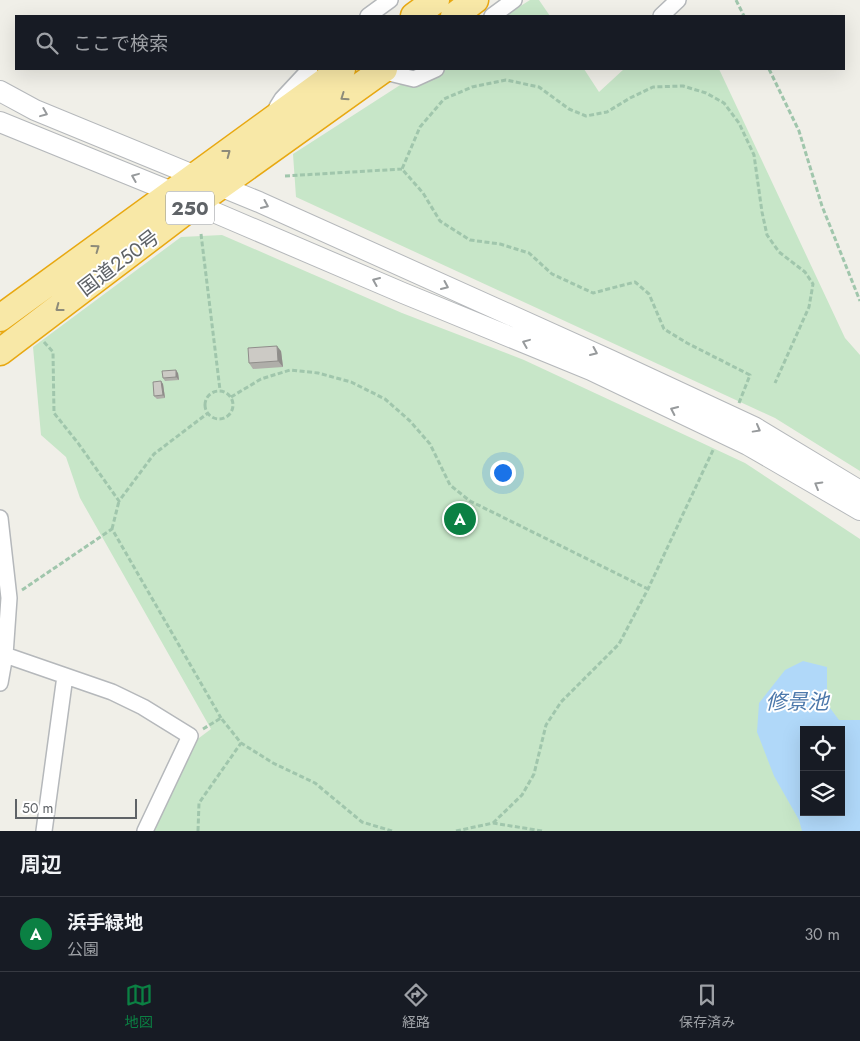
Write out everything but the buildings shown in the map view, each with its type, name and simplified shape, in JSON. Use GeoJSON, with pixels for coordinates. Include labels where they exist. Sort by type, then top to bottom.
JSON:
{"type":"FeatureCollection","features":[{"type":"Feature","properties":{"kind":"highway"},"geometry":{"type":"LineString","coordinates":[[415,15],[436,0]]}},
{"type":"Feature","properties":{"kind":"highway"},"geometry":{"type":"LineString","coordinates":[[455,15],[475,0]]}},
{"type":"Feature","properties":{"kind":"highway","name":"国道250号"},"geometry":{"type":"LineString","coordinates":[[0,318],[341,70]]}},
{"type":"Feature","properties":{"kind":"highway","name":"国道250号"},"geometry":{"type":"LineString","coordinates":[[0,352],[195,204],[383,70]]}},
{"type":"Feature","properties":{"kind":"street"},"geometry":{"type":"LineString","coordinates":[[369,15],[390,0]]}},
{"type":"Feature","properties":{"kind":"street"},"geometry":{"type":"LineString","coordinates":[[493,15],[514,0]]}},
{"type":"Feature","properties":{"kind":"street"},"geometry":{"type":"LineString","coordinates":[[662,15],[678,0]]}},
{"type":"Feature","properties":{"kind":"street"},"geometry":{"type":"LineString","coordinates":[[269,122],[282,99],[309,70]]}},
{"type":"Feature","properties":{"kind":"street"},"geometry":{"type":"LineString","coordinates":[[383,70],[414,79],[434,70]]}},
{"type":"Feature","properties":{"kind":"street"},"geometry":{"type":"LineString","coordinates":[[0,91],[35,110],[220,186],[601,356],[729,425],[748,445],[860,510]]}},
{"type":"Feature","properties":{"kind":"street"},"geometry":{"type":"LineString","coordinates":[[0,122],[172,192],[195,204],[412,297],[591,370],[729,425],[754,427],[860,490]]}},
{"type":"Feature","properties":{"kind":"street"},"geometry":{"type":"LineString","coordinates":[[0,518],[9,598],[0,683]]}},
{"type":"Feature","properties":{"kind":"street"},"geometry":{"type":"LineString","coordinates":[[4,655],[112,692],[143,707],[190,736],[145,831]]}},
{"type":"Feature","properties":{"kind":"street"},"geometry":{"type":"LineString","coordinates":[[44,831],[65,676]]}},
{"type":"Feature","properties":{"kind":"path"},"geometry":{"type":"LineString","coordinates":[[736,0],[744,15]]}},
{"type":"Feature","properties":{"kind":"path"},"geometry":{"type":"LineString","coordinates":[[769,70],[799,130],[822,206],[860,301]]}},
{"type":"Feature","properties":{"kind":"path"},"geometry":{"type":"LineString","coordinates":[[402,169],[420,127],[444,99],[472,87],[506,80],[538,87],[569,109],[586,116],[607,112],[653,87],[683,86],[706,93],[724,103],[739,123],[754,155],[767,235],[779,252],[805,272],[813,284],[808,307],[775,383]]}},
{"type":"Feature","properties":{"kind":"path"},"geometry":{"type":"LineString","coordinates":[[285,176],[402,169]]}},
{"type":"Feature","properties":{"kind":"path"},"geometry":{"type":"LineString","coordinates":[[402,169],[422,193],[440,221],[470,240],[500,244],[529,253],[552,274],[593,293],[635,282],[649,294],[664,329],[750,376],[729,425],[716,445],[648,590],[619,644],[561,702],[546,725],[534,774],[522,795],[494,823]]}},
{"type":"Feature","properties":{"kind":"path"},"geometry":{"type":"LineString","coordinates":[[201,234],[220,390]]}},
{"type":"Feature","properties":{"kind":"path"},"geometry":{"type":"LineString","coordinates":[[42,338],[53,352],[54,413],[119,501]]}},
{"type":"Feature","properties":{"kind":"path"},"geometry":{"type":"LineString","coordinates":[[231,397],[261,379],[290,370],[318,373],[351,382],[385,399],[410,421],[430,444],[450,485],[470,501],[648,590]]}},
{"type":"Feature","properties":{"kind":"path"},"geometry":{"type":"LineString","coordinates":[[220,390],[228,393],[234,406],[230,415],[226,418],[216,419],[208,413],[206,400],[211,393],[220,390]]}},
{"type":"Feature","properties":{"kind":"path"},"geometry":{"type":"LineString","coordinates":[[9,598],[112,529],[119,501],[154,454],[208,413]]}},
{"type":"Feature","properties":{"kind":"path"},"geometry":{"type":"LineString","coordinates":[[112,529],[221,718],[241,743],[273,763],[315,784],[362,822],[392,831]]}},
{"type":"Feature","properties":{"kind":"path"},"geometry":{"type":"LineString","coordinates":[[190,736],[221,718]]}},
{"type":"Feature","properties":{"kind":"path"},"geometry":{"type":"LineString","coordinates":[[198,831],[199,803],[241,743]]}},
{"type":"Feature","properties":{"kind":"path"},"geometry":{"type":"LineString","coordinates":[[456,831],[494,823],[542,831]]}},
{"type":"Feature","properties":{"kind":"green space"},"geometry":{"type":"Polygon","coordinates":[[[530,0],[539,0],[549,15],[507,15],[530,0]]]}},
{"type":"Feature","properties":{"kind":"green space"},"geometry":{"type":"Polygon","coordinates":[[[423,70],[585,70],[599,92],[623,70],[719,70],[845,338],[860,355],[860,471],[775,418],[296,197],[293,154],[423,70]]]}},
{"type":"Feature","properties":{"kind":"green space"},"geometry":{"type":"Polygon","coordinates":[[[222,235],[402,313],[524,360],[745,463],[860,539],[860,831],[153,831],[191,744],[211,729],[80,498],[66,457],[41,435],[33,347],[181,237],[222,235]]]}},
{"type":"Feature","properties":{"kind":"water","name":"修景池"},"geometry":{"type":"Polygon","coordinates":[[[803,661],[827,667],[827,704],[839,720],[860,720],[860,831],[802,831],[799,820],[774,776],[757,732],[759,703],[785,670],[803,661]]]}},
{"type":"Feature","properties":{"kind":"place","name":"浜手緑地"},"geometry":{"type":"Point","coordinates":[460,519]}}]}
